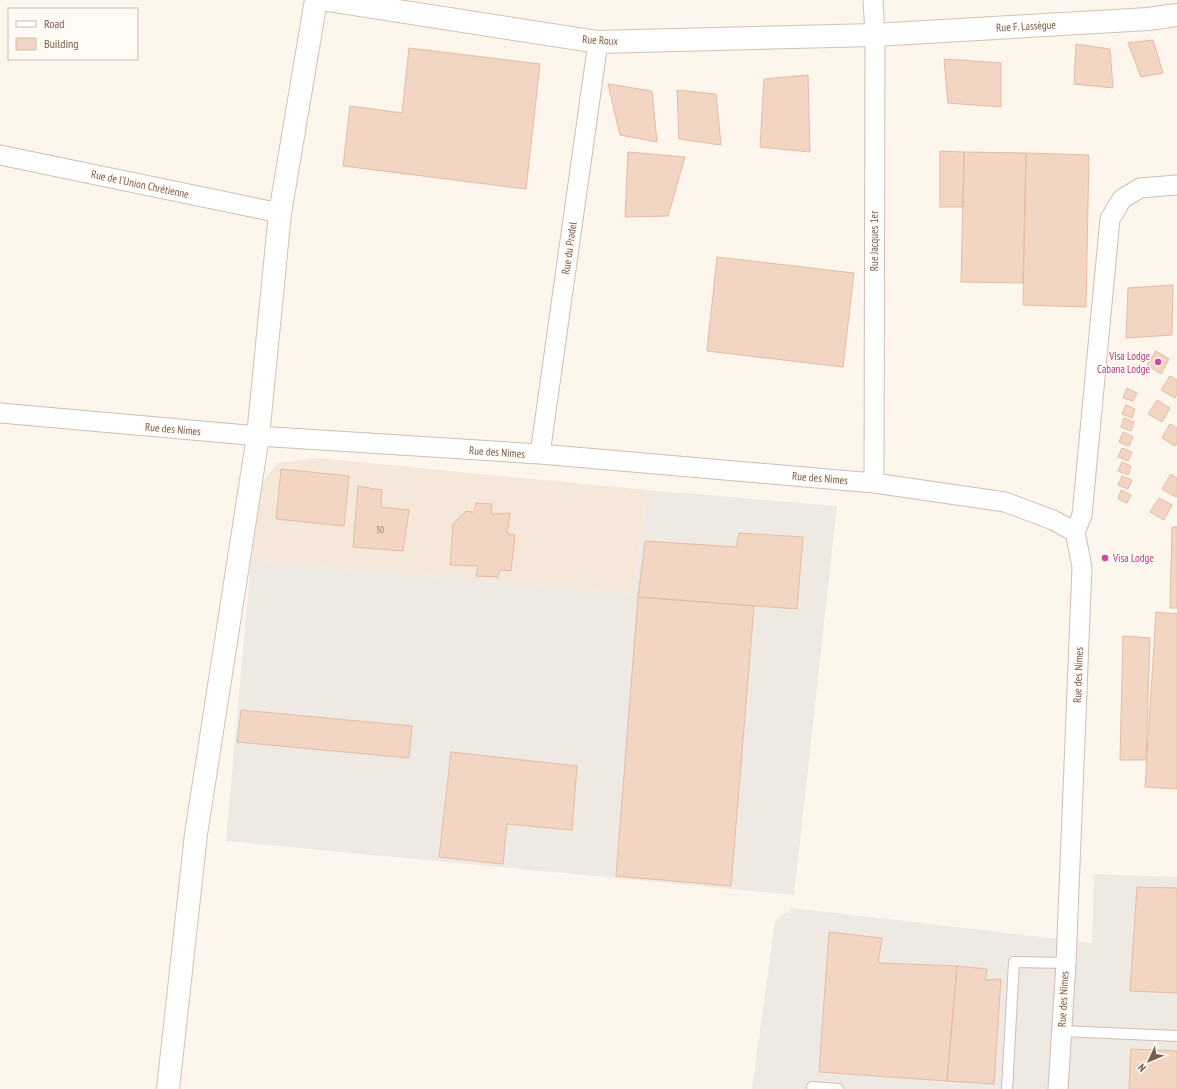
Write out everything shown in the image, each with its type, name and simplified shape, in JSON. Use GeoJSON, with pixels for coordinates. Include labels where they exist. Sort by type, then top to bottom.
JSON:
{"type":"FeatureCollection","features":[{"type":"Feature","properties":{"kind":"street"},"geometry":{"type":"LineString","coordinates":[[168,1089],[196,834],[258,436],[280,213],[316,0]]}},
{"type":"Feature","properties":{"kind":"street","name":"Rue Roux"},"geometry":{"type":"LineString","coordinates":[[327,0],[598,42],[875,35]]}},
{"type":"Feature","properties":{"kind":"street","name":"Rue Jacques 1er"},"geometry":{"type":"LineString","coordinates":[[873,0],[875,35],[874,483]]}},
{"type":"Feature","properties":{"kind":"street","name":"Rue F. Lassègue"},"geometry":{"type":"LineString","coordinates":[[875,35],[1148,19],[1177,15]]}},
{"type":"Feature","properties":{"kind":"street","name":"Rue du Pradel"},"geometry":{"type":"LineString","coordinates":[[540,454],[598,42]]}},
{"type":"Feature","properties":{"kind":"street","name":"Rue de l'Union Chrétienne"},"geometry":{"type":"LineString","coordinates":[[0,155],[280,213]]}},
{"type":"Feature","properties":{"kind":"street"},"geometry":{"type":"LineString","coordinates":[[1075,532],[1082,515],[1110,219],[1122,199],[1140,188],[1177,185]]}},
{"type":"Feature","properties":{"kind":"street","name":"Rue des Nimes"},"geometry":{"type":"LineString","coordinates":[[0,413],[258,436],[540,454],[874,483],[1005,502],[1052,520],[1075,532],[1082,568],[1066,963],[1058,1089]]}},
{"type":"Feature","properties":{"kind":"lane"},"geometry":{"type":"LineString","coordinates":[[1006,1089],[1014,962],[1066,963]]}},
{"type":"Feature","properties":{"kind":"lane"},"geometry":{"type":"LineString","coordinates":[[1061,1031],[1177,1036]]}},
{"type":"Feature","properties":{"kind":"lane"},"geometry":{"type":"LineString","coordinates":[[812,1087],[838,1089]]}},
{"type":"Feature","properties":{"kind":"shaded area"},"geometry":{"type":"Polygon","coordinates":[[[318,458],[647,490],[633,594],[251,560],[262,483],[277,463],[318,458]]]}},
{"type":"Feature","properties":{"kind":"shaded area"},"geometry":{"type":"Polygon","coordinates":[[[647,490],[837,506],[794,895],[226,841],[251,560],[633,594],[647,490]]]}},
{"type":"Feature","properties":{"kind":"shaded area"},"geometry":{"type":"Polygon","coordinates":[[[1094,874],[1177,877],[1177,1089],[752,1089],[775,921],[792,908],[1092,943],[1094,874]]]}},
{"type":"Feature","properties":{"kind":"building"},"geometry":{"type":"Polygon","coordinates":[[[1153,40],[1163,73],[1141,77],[1128,43],[1153,40]]]}},
{"type":"Feature","properties":{"kind":"building"},"geometry":{"type":"Polygon","coordinates":[[[1076,44],[1110,49],[1113,88],[1074,84],[1076,44]]]}},
{"type":"Feature","properties":{"kind":"building"},"geometry":{"type":"Polygon","coordinates":[[[409,48],[540,64],[526,189],[343,166],[350,106],[402,113],[409,48]]]}},
{"type":"Feature","properties":{"kind":"building"},"geometry":{"type":"Polygon","coordinates":[[[944,59],[1001,63],[1001,107],[948,103],[944,59]]]}},
{"type":"Feature","properties":{"kind":"building"},"geometry":{"type":"Polygon","coordinates":[[[808,75],[810,152],[760,147],[764,79],[808,75]]]}},
{"type":"Feature","properties":{"kind":"building"},"geometry":{"type":"Polygon","coordinates":[[[608,84],[652,91],[657,142],[620,135],[608,84]]]}},
{"type":"Feature","properties":{"kind":"building"},"geometry":{"type":"Polygon","coordinates":[[[677,90],[716,94],[721,145],[679,139],[677,90]]]}},
{"type":"Feature","properties":{"kind":"building"},"geometry":{"type":"Polygon","coordinates":[[[940,151],[964,152],[963,207],[940,207],[940,151]]]}},
{"type":"Feature","properties":{"kind":"building"},"geometry":{"type":"Polygon","coordinates":[[[628,152],[685,157],[668,216],[625,217],[628,152]]]}},
{"type":"Feature","properties":{"kind":"building"},"geometry":{"type":"Polygon","coordinates":[[[964,152],[1026,153],[1023,283],[961,282],[964,152]]]}},
{"type":"Feature","properties":{"kind":"building"},"geometry":{"type":"Polygon","coordinates":[[[1026,153],[1089,155],[1086,307],[1023,305],[1026,153]]]}},
{"type":"Feature","properties":{"kind":"building"},"geometry":{"type":"Polygon","coordinates":[[[717,257],[854,273],[843,367],[707,351],[717,257]]]}},
{"type":"Feature","properties":{"kind":"building"},"geometry":{"type":"Polygon","coordinates":[[[1173,285],[1172,335],[1126,338],[1128,288],[1173,285]]]}},
{"type":"Feature","properties":{"kind":"building","name":"Visa Lodge Cabana Lodge"},"geometry":{"type":"Polygon","coordinates":[[[1156,351],[1169,359],[1161,374],[1147,365],[1156,351]]]}},
{"type":"Feature","properties":{"kind":"building","name":"Visa Lodge Cabana Lodge"},"geometry":{"type":"Polygon","coordinates":[[[1170,376],[1177,380],[1177,394],[1175,398],[1161,390],[1170,376]]]}},
{"type":"Feature","properties":{"kind":"building","name":"Visa Lodge Cabana Lodge"},"geometry":{"type":"Polygon","coordinates":[[[1127,388],[1137,393],[1133,401],[1123,398],[1127,388]]]}},
{"type":"Feature","properties":{"kind":"building","name":"Visa Lodge Cabana Lodge"},"geometry":{"type":"Polygon","coordinates":[[[1157,400],[1170,408],[1162,422],[1148,414],[1157,400]]]}},
{"type":"Feature","properties":{"kind":"building","name":"Visa Lodge Cabana Lodge"},"geometry":{"type":"Polygon","coordinates":[[[1126,405],[1135,409],[1132,418],[1122,414],[1126,405]]]}},
{"type":"Feature","properties":{"kind":"building"},"geometry":{"type":"Polygon","coordinates":[[[1124,418],[1134,422],[1131,431],[1121,427],[1124,418]]]}},
{"type":"Feature","properties":{"kind":"building"},"geometry":{"type":"Polygon","coordinates":[[[1170,424],[1177,428],[1177,443],[1175,446],[1162,438],[1170,424]]]}},
{"type":"Feature","properties":{"kind":"building"},"geometry":{"type":"Polygon","coordinates":[[[1123,432],[1133,437],[1129,446],[1119,442],[1123,432]]]}},
{"type":"Feature","properties":{"kind":"building"},"geometry":{"type":"Polygon","coordinates":[[[1122,448],[1132,452],[1128,461],[1118,457],[1122,448]]]}},
{"type":"Feature","properties":{"kind":"building"},"geometry":{"type":"Polygon","coordinates":[[[1122,462],[1131,466],[1128,475],[1118,471],[1122,462]]]}},
{"type":"Feature","properties":{"kind":"building"},"geometry":{"type":"Polygon","coordinates":[[[281,469],[349,476],[344,526],[276,519],[281,469]]]}},
{"type":"Feature","properties":{"kind":"building"},"geometry":{"type":"Polygon","coordinates":[[[1171,474],[1177,478],[1176,497],[1162,489],[1171,474]]]}},
{"type":"Feature","properties":{"kind":"building"},"geometry":{"type":"Polygon","coordinates":[[[1122,476],[1132,480],[1128,489],[1118,485],[1122,476]]]}},
{"type":"Feature","properties":{"kind":"building"},"geometry":{"type":"Polygon","coordinates":[[[358,486],[382,490],[381,507],[409,510],[403,551],[353,547],[358,486]]]}},
{"type":"Feature","properties":{"kind":"building"},"geometry":{"type":"Polygon","coordinates":[[[1121,490],[1131,495],[1127,503],[1118,499],[1121,490]]]}},
{"type":"Feature","properties":{"kind":"building"},"geometry":{"type":"Polygon","coordinates":[[[1159,498],[1172,505],[1164,520],[1150,512],[1159,498]]]}},
{"type":"Feature","properties":{"kind":"building"},"geometry":{"type":"Polygon","coordinates":[[[476,503],[492,504],[491,514],[510,513],[507,534],[515,535],[511,571],[500,570],[498,577],[476,576],[478,566],[450,565],[453,524],[466,511],[474,512],[476,503]]]}},
{"type":"Feature","properties":{"kind":"building"},"geometry":{"type":"Polygon","coordinates":[[[1172,527],[1177,527],[1177,608],[1170,608],[1172,527]]]}},
{"type":"Feature","properties":{"kind":"building"},"geometry":{"type":"Polygon","coordinates":[[[739,533],[803,537],[797,609],[638,597],[645,541],[736,547],[739,533]]]}},
{"type":"Feature","properties":{"kind":"building"},"geometry":{"type":"Polygon","coordinates":[[[638,597],[754,606],[731,886],[616,876],[638,597]]]}},
{"type":"Feature","properties":{"kind":"building"},"geometry":{"type":"Polygon","coordinates":[[[1156,612],[1177,614],[1177,789],[1145,787],[1156,612]]]}},
{"type":"Feature","properties":{"kind":"building"},"geometry":{"type":"Polygon","coordinates":[[[1123,636],[1150,638],[1146,760],[1120,760],[1123,636]]]}},
{"type":"Feature","properties":{"kind":"building"},"geometry":{"type":"Polygon","coordinates":[[[241,710],[412,726],[409,758],[237,742],[241,710]]]}},
{"type":"Feature","properties":{"kind":"building"},"geometry":{"type":"Polygon","coordinates":[[[451,752],[577,766],[572,830],[507,824],[503,864],[439,857],[451,752]]]}},
{"type":"Feature","properties":{"kind":"building"},"geometry":{"type":"Polygon","coordinates":[[[1137,887],[1177,888],[1177,993],[1130,991],[1137,887]]]}},
{"type":"Feature","properties":{"kind":"building"},"geometry":{"type":"Polygon","coordinates":[[[829,932],[882,938],[878,963],[957,966],[947,1081],[819,1072],[829,932]]]}},
{"type":"Feature","properties":{"kind":"building"},"geometry":{"type":"Polygon","coordinates":[[[957,966],[987,969],[985,980],[1001,979],[994,1084],[947,1081],[957,966]]]}},
{"type":"Feature","properties":{"kind":"building"},"geometry":{"type":"Polygon","coordinates":[[[1131,1049],[1177,1051],[1177,1089],[1129,1089],[1131,1049]]]}},
{"type":"Feature","properties":{"kind":"place","name":"Visa Lodge Cabana Lodge"},"geometry":{"type":"Point","coordinates":[1158,362]}},
{"type":"Feature","properties":{"kind":"place","name":"Visa Lodge"},"geometry":{"type":"Point","coordinates":[1105,558]}}]}
